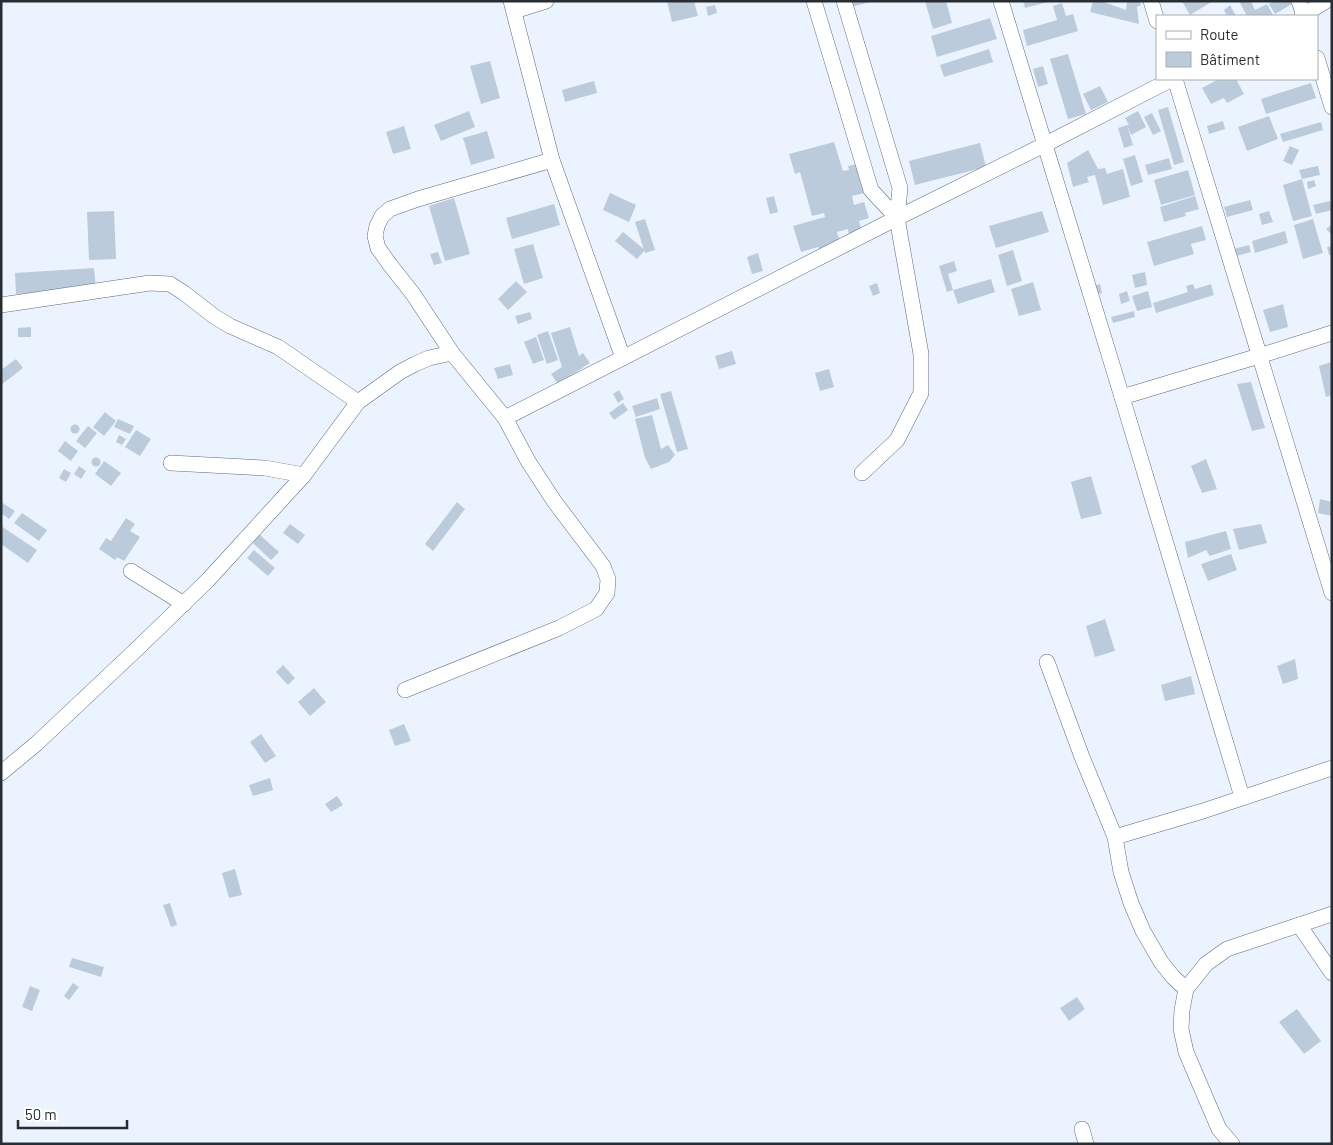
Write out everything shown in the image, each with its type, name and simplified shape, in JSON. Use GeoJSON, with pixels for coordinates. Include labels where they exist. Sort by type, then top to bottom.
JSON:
{"type":"FeatureCollection","features":[{"type":"Feature","properties":{"kind":"street"},"geometry":{"type":"LineString","coordinates":[[546,1],[512,6],[552,160],[623,358]]}},
{"type":"Feature","properties":{"kind":"street"},"geometry":{"type":"LineString","coordinates":[[814,1],[871,190],[897,218]]}},
{"type":"Feature","properties":{"kind":"street"},"geometry":{"type":"LineString","coordinates":[[844,1],[900,188],[897,218],[921,354],[921,393],[897,440],[862,473]]}},
{"type":"Feature","properties":{"kind":"street"},"geometry":{"type":"LineString","coordinates":[[1001,1],[1242,797]]}},
{"type":"Feature","properties":{"kind":"street"},"geometry":{"type":"LineString","coordinates":[[1151,1],[1156,18]]}},
{"type":"Feature","properties":{"kind":"street"},"geometry":{"type":"LineString","coordinates":[[1302,12],[1326,1]]}},
{"type":"Feature","properties":{"kind":"street"},"geometry":{"type":"LineString","coordinates":[[1318,61],[1332,107]]}},
{"type":"Feature","properties":{"kind":"street"},"geometry":{"type":"LineString","coordinates":[[505,418],[1171,80]]}},
{"type":"Feature","properties":{"kind":"street"},"geometry":{"type":"LineString","coordinates":[[1173,80],[1332,593]]}},
{"type":"Feature","properties":{"kind":"street"},"geometry":{"type":"LineString","coordinates":[[405,690],[559,628],[596,609],[607,593],[608,579],[603,566],[554,501],[528,461],[505,418],[452,353],[413,294],[378,248],[375,236],[382,216],[390,209],[552,160]]}},
{"type":"Feature","properties":{"kind":"street"},"geometry":{"type":"LineString","coordinates":[[1,305],[150,283],[170,284],[230,326],[278,347],[358,402]]}},
{"type":"Feature","properties":{"kind":"street"},"geometry":{"type":"LineString","coordinates":[[1122,398],[1332,333]]}},
{"type":"Feature","properties":{"kind":"street"},"geometry":{"type":"LineString","coordinates":[[1,773],[36,744],[184,604],[220,567],[304,475],[358,402],[400,372],[415,364],[452,353]]}},
{"type":"Feature","properties":{"kind":"street"},"geometry":{"type":"LineString","coordinates":[[171,463],[257,468],[304,475]]}},
{"type":"Feature","properties":{"kind":"street"},"geometry":{"type":"LineString","coordinates":[[131,571],[184,604]]}},
{"type":"Feature","properties":{"kind":"street"},"geometry":{"type":"LineString","coordinates":[[1047,662],[1115,837],[1121,872],[1131,904],[1161,962],[1186,989]]}},
{"type":"Feature","properties":{"kind":"street"},"geometry":{"type":"LineString","coordinates":[[1115,837],[1332,768]]}},
{"type":"Feature","properties":{"kind":"street"},"geometry":{"type":"LineString","coordinates":[[1232,1144],[1219,1129],[1186,1052],[1181,1029],[1186,989],[1206,964],[1227,949],[1332,914]]}},
{"type":"Feature","properties":{"kind":"street"},"geometry":{"type":"LineString","coordinates":[[1299,925],[1332,973]]}},
{"type":"Feature","properties":{"kind":"building"},"geometry":{"type":"Polygon","coordinates":[[[667,1],[694,1],[698,16],[672,22],[667,1]]]}},
{"type":"Feature","properties":{"kind":"building"},"geometry":{"type":"Polygon","coordinates":[[[850,1],[870,1],[870,2],[851,7],[850,1]]]}},
{"type":"Feature","properties":{"kind":"building"},"geometry":{"type":"Polygon","coordinates":[[[925,1],[946,1],[952,23],[933,29],[925,1]]]}},
{"type":"Feature","properties":{"kind":"building"},"geometry":{"type":"Polygon","coordinates":[[[1023,1],[1048,1],[1048,2],[1025,8],[1023,1]]]}},
{"type":"Feature","properties":{"kind":"building"},"geometry":{"type":"Polygon","coordinates":[[[1093,1],[1101,1],[1126,10],[1127,1],[1140,1],[1141,5],[1137,7],[1139,24],[1090,12],[1093,1]]]}},
{"type":"Feature","properties":{"kind":"building"},"geometry":{"type":"Polygon","coordinates":[[[1182,1],[1213,1],[1190,15],[1182,1]]]}},
{"type":"Feature","properties":{"kind":"building"},"geometry":{"type":"Polygon","coordinates":[[[1239,1],[1251,1],[1255,10],[1267,4],[1273,15],[1246,15],[1239,1]]]}},
{"type":"Feature","properties":{"kind":"building"},"geometry":{"type":"Polygon","coordinates":[[[1274,1],[1290,1],[1292,4],[1275,14],[1269,4],[1274,1]]]}},
{"type":"Feature","properties":{"kind":"building"},"geometry":{"type":"Polygon","coordinates":[[[1062,3],[1066,16],[1073,14],[1078,31],[1027,46],[1023,30],[1057,20],[1053,6],[1062,3]]]}},
{"type":"Feature","properties":{"kind":"building"},"geometry":{"type":"Polygon","coordinates":[[[715,5],[717,13],[708,16],[706,7],[715,5]]]}},
{"type":"Feature","properties":{"kind":"building"},"geometry":{"type":"Polygon","coordinates":[[[1230,5],[1235,15],[1226,15],[1224,10],[1230,5]]]}},
{"type":"Feature","properties":{"kind":"building"},"geometry":{"type":"Polygon","coordinates":[[[990,18],[997,39],[937,57],[931,36],[990,18]]]}},
{"type":"Feature","properties":{"kind":"building"},"geometry":{"type":"Polygon","coordinates":[[[989,49],[993,62],[944,77],[940,65],[989,49]]]}},
{"type":"Feature","properties":{"kind":"building"},"geometry":{"type":"Polygon","coordinates":[[[1068,54],[1086,114],[1068,119],[1050,59],[1068,54]]]}},
{"type":"Feature","properties":{"kind":"building"},"geometry":{"type":"Polygon","coordinates":[[[490,61],[500,98],[481,104],[470,66],[490,61]]]}},
{"type":"Feature","properties":{"kind":"building"},"geometry":{"type":"Polygon","coordinates":[[[1043,66],[1048,84],[1038,87],[1033,69],[1043,66]]]}},
{"type":"Feature","properties":{"kind":"building"},"geometry":{"type":"Polygon","coordinates":[[[1217,80],[1237,80],[1244,94],[1227,103],[1224,98],[1211,104],[1202,88],[1217,80]]]}},
{"type":"Feature","properties":{"kind":"building"},"geometry":{"type":"Polygon","coordinates":[[[594,81],[597,93],[565,102],[562,90],[594,81]]]}},
{"type":"Feature","properties":{"kind":"building"},"geometry":{"type":"Polygon","coordinates":[[[1311,83],[1316,98],[1266,114],[1261,99],[1311,83]]]}},
{"type":"Feature","properties":{"kind":"building"},"geometry":{"type":"Polygon","coordinates":[[[1100,86],[1108,102],[1091,110],[1083,94],[1100,86]]]}},
{"type":"Feature","properties":{"kind":"building"},"geometry":{"type":"Polygon","coordinates":[[[1168,107],[1184,162],[1174,165],[1158,110],[1168,107]]]}},
{"type":"Feature","properties":{"kind":"building"},"geometry":{"type":"Polygon","coordinates":[[[469,111],[475,127],[441,141],[434,125],[469,111]]]}},
{"type":"Feature","properties":{"kind":"building"},"geometry":{"type":"Polygon","coordinates":[[[1138,111],[1146,127],[1131,135],[1125,118],[1138,111]]]}},
{"type":"Feature","properties":{"kind":"building"},"geometry":{"type":"Polygon","coordinates":[[[1152,113],[1161,131],[1153,135],[1144,117],[1152,113]]]}},
{"type":"Feature","properties":{"kind":"building"},"geometry":{"type":"Polygon","coordinates":[[[1269,116],[1278,139],[1247,151],[1238,127],[1269,116]]]}},
{"type":"Feature","properties":{"kind":"building"},"geometry":{"type":"Polygon","coordinates":[[[1223,121],[1225,129],[1209,134],[1207,126],[1223,121]]]}},
{"type":"Feature","properties":{"kind":"building"},"geometry":{"type":"Polygon","coordinates":[[[1321,122],[1323,130],[1283,142],[1280,134],[1321,122]]]}},
{"type":"Feature","properties":{"kind":"building"},"geometry":{"type":"Polygon","coordinates":[[[1127,125],[1133,145],[1124,148],[1118,128],[1127,125]]]}},
{"type":"Feature","properties":{"kind":"building"},"geometry":{"type":"Polygon","coordinates":[[[404,126],[411,149],[393,154],[386,132],[404,126]]]}},
{"type":"Feature","properties":{"kind":"building"},"geometry":{"type":"Polygon","coordinates":[[[487,131],[495,158],[471,165],[463,138],[487,131]]]}},
{"type":"Feature","properties":{"kind":"building"},"geometry":{"type":"Polygon","coordinates":[[[834,142],[843,171],[849,170],[848,166],[857,164],[865,193],[852,196],[854,205],[864,202],[869,218],[859,221],[861,228],[849,236],[848,229],[837,232],[840,243],[801,252],[793,226],[825,217],[824,213],[812,216],[800,172],[795,174],[789,154],[834,142]]]}},
{"type":"Feature","properties":{"kind":"building"},"geometry":{"type":"Polygon","coordinates":[[[980,143],[986,167],[915,185],[909,161],[980,143]]]}},
{"type":"Feature","properties":{"kind":"building"},"geometry":{"type":"Polygon","coordinates":[[[1290,146],[1299,150],[1292,165],[1283,161],[1290,146]]]}},
{"type":"Feature","properties":{"kind":"building"},"geometry":{"type":"Polygon","coordinates":[[[1088,150],[1098,169],[1105,168],[1107,174],[1123,169],[1130,197],[1103,205],[1095,175],[1087,177],[1089,182],[1073,187],[1067,163],[1088,150]]]}},
{"type":"Feature","properties":{"kind":"building"},"geometry":{"type":"Polygon","coordinates":[[[1135,155],[1143,182],[1131,186],[1123,159],[1135,155]]]}},
{"type":"Feature","properties":{"kind":"building"},"geometry":{"type":"Polygon","coordinates":[[[1169,158],[1172,169],[1148,175],[1145,165],[1169,158]]]}},
{"type":"Feature","properties":{"kind":"building"},"geometry":{"type":"Polygon","coordinates":[[[1318,166],[1320,175],[1302,179],[1299,170],[1318,166]]]}},
{"type":"Feature","properties":{"kind":"building"},"geometry":{"type":"Polygon","coordinates":[[[1188,170],[1195,195],[1161,205],[1154,180],[1188,170]]]}},
{"type":"Feature","properties":{"kind":"building"},"geometry":{"type":"Polygon","coordinates":[[[1302,179],[1312,216],[1293,221],[1283,185],[1302,179]]]}},
{"type":"Feature","properties":{"kind":"building"},"geometry":{"type":"Polygon","coordinates":[[[1314,180],[1316,186],[1308,189],[1307,182],[1314,180]]]}},
{"type":"Feature","properties":{"kind":"building"},"geometry":{"type":"Polygon","coordinates":[[[610,193],[636,205],[629,222],[603,210],[610,193]]]}},
{"type":"Feature","properties":{"kind":"building"},"geometry":{"type":"Polygon","coordinates":[[[774,196],[778,212],[770,214],[766,198],[774,196]]]}},
{"type":"Feature","properties":{"kind":"building"},"geometry":{"type":"Polygon","coordinates":[[[1195,196],[1199,209],[1185,213],[1186,216],[1164,222],[1160,207],[1195,196]]]}},
{"type":"Feature","properties":{"kind":"building"},"geometry":{"type":"Polygon","coordinates":[[[454,198],[470,254],[445,261],[429,206],[454,198]]]}},
{"type":"Feature","properties":{"kind":"building"},"geometry":{"type":"Polygon","coordinates":[[[1250,200],[1253,210],[1227,217],[1224,207],[1250,200]]]}},
{"type":"Feature","properties":{"kind":"building"},"geometry":{"type":"Polygon","coordinates":[[[1330,201],[1332,210],[1316,214],[1313,205],[1330,201]]]}},
{"type":"Feature","properties":{"kind":"building"},"geometry":{"type":"Polygon","coordinates":[[[554,204],[560,225],[512,239],[506,218],[554,204]]]}},
{"type":"Feature","properties":{"kind":"building"},"geometry":{"type":"Polygon","coordinates":[[[114,211],[116,259],[89,260],[87,212],[114,211]]]}},
{"type":"Feature","properties":{"kind":"building"},"geometry":{"type":"Polygon","coordinates":[[[1042,211],[1049,232],[996,248],[989,226],[1042,211]]]}},
{"type":"Feature","properties":{"kind":"building"},"geometry":{"type":"Polygon","coordinates":[[[1269,211],[1273,222],[1262,225],[1259,214],[1269,211]]]}},
{"type":"Feature","properties":{"kind":"building"},"geometry":{"type":"Polygon","coordinates":[[[645,219],[655,250],[645,253],[635,222],[645,219]]]}},
{"type":"Feature","properties":{"kind":"building"},"geometry":{"type":"Polygon","coordinates":[[[1313,219],[1323,253],[1303,259],[1294,225],[1313,219]]]}},
{"type":"Feature","properties":{"kind":"building"},"geometry":{"type":"Polygon","coordinates":[[[1332,224],[1332,235],[1326,229],[1332,224]]]}},
{"type":"Feature","properties":{"kind":"building"},"geometry":{"type":"Polygon","coordinates":[[[1202,226],[1206,240],[1191,244],[1194,254],[1154,266],[1147,242],[1202,226]]]}},
{"type":"Feature","properties":{"kind":"building"},"geometry":{"type":"Polygon","coordinates":[[[1285,231],[1288,243],[1255,253],[1252,241],[1285,231]]]}},
{"type":"Feature","properties":{"kind":"building"},"geometry":{"type":"Polygon","coordinates":[[[623,232],[645,250],[637,259],[615,241],[623,232]]]}},
{"type":"Feature","properties":{"kind":"building"},"geometry":{"type":"Polygon","coordinates":[[[533,244],[543,278],[524,284],[514,249],[533,244]]]}},
{"type":"Feature","properties":{"kind":"building"},"geometry":{"type":"Polygon","coordinates":[[[1249,245],[1251,252],[1236,256],[1233,249],[1249,245]]]}},
{"type":"Feature","properties":{"kind":"building"},"geometry":{"type":"Polygon","coordinates":[[[1332,246],[1332,255],[1329,255],[1327,247],[1332,246]]]}},
{"type":"Feature","properties":{"kind":"building"},"geometry":{"type":"Polygon","coordinates":[[[1013,250],[1022,281],[1007,286],[998,255],[1013,250]]]}},
{"type":"Feature","properties":{"kind":"building"},"geometry":{"type":"Polygon","coordinates":[[[438,252],[442,263],[434,265],[430,254],[438,252]]]}},
{"type":"Feature","properties":{"kind":"building"},"geometry":{"type":"Polygon","coordinates":[[[758,253],[763,271],[752,274],[747,257],[758,253]]]}},
{"type":"Feature","properties":{"kind":"building"},"geometry":{"type":"Polygon","coordinates":[[[954,261],[957,271],[948,274],[953,290],[947,292],[939,266],[954,261]]]}},
{"type":"Feature","properties":{"kind":"building"},"geometry":{"type":"Polygon","coordinates":[[[94,268],[96,290],[16,294],[15,273],[94,268]]]}},
{"type":"Feature","properties":{"kind":"building"},"geometry":{"type":"Polygon","coordinates":[[[1145,272],[1147,285],[1135,288],[1132,275],[1145,272]]]}},
{"type":"Feature","properties":{"kind":"building"},"geometry":{"type":"Polygon","coordinates":[[[991,279],[995,292],[958,304],[953,290],[991,279]]]}},
{"type":"Feature","properties":{"kind":"building"},"geometry":{"type":"Polygon","coordinates":[[[516,281],[527,292],[508,310],[498,299],[516,281]]]}},
{"type":"Feature","properties":{"kind":"building"},"geometry":{"type":"Polygon","coordinates":[[[1033,282],[1041,310],[1019,316],[1011,289],[1033,282]]]}},
{"type":"Feature","properties":{"kind":"building"},"geometry":{"type":"Polygon","coordinates":[[[877,283],[880,293],[873,296],[869,286],[877,283]]]}},
{"type":"Feature","properties":{"kind":"building"},"geometry":{"type":"Polygon","coordinates":[[[1100,284],[1102,293],[1095,295],[1093,286],[1100,284]]]}},
{"type":"Feature","properties":{"kind":"building"},"geometry":{"type":"Polygon","coordinates":[[[1193,284],[1195,289],[1211,284],[1214,295],[1156,313],[1153,303],[1188,292],[1186,286],[1193,284]]]}},
{"type":"Feature","properties":{"kind":"building"},"geometry":{"type":"Polygon","coordinates":[[[1127,291],[1130,301],[1121,304],[1119,294],[1127,291]]]}},
{"type":"Feature","properties":{"kind":"building"},"geometry":{"type":"Polygon","coordinates":[[[1148,291],[1152,307],[1137,311],[1132,296],[1148,291]]]}},
{"type":"Feature","properties":{"kind":"building"},"geometry":{"type":"Polygon","coordinates":[[[1283,304],[1288,327],[1270,332],[1263,310],[1283,304]]]}},
{"type":"Feature","properties":{"kind":"building"},"geometry":{"type":"Polygon","coordinates":[[[1134,311],[1135,317],[1113,323],[1111,317],[1134,311]]]}},
{"type":"Feature","properties":{"kind":"building"},"geometry":{"type":"Polygon","coordinates":[[[530,312],[532,319],[518,324],[515,316],[530,312]]]}},
{"type":"Feature","properties":{"kind":"building"},"geometry":{"type":"Polygon","coordinates":[[[31,327],[31,337],[18,337],[18,328],[31,327]]]}},
{"type":"Feature","properties":{"kind":"building"},"geometry":{"type":"Polygon","coordinates":[[[570,327],[579,356],[583,353],[590,363],[558,384],[551,374],[562,367],[551,333],[570,327]]]}},
{"type":"Feature","properties":{"kind":"building"},"geometry":{"type":"Polygon","coordinates":[[[548,331],[558,360],[547,364],[537,335],[548,331]]]}},
{"type":"Feature","properties":{"kind":"building"},"geometry":{"type":"Polygon","coordinates":[[[536,337],[544,360],[533,364],[524,342],[536,337]]]}},
{"type":"Feature","properties":{"kind":"building"},"geometry":{"type":"Polygon","coordinates":[[[732,351],[736,364],[719,369],[715,356],[732,351]]]}},
{"type":"Feature","properties":{"kind":"building"},"geometry":{"type":"Polygon","coordinates":[[[16,359],[23,368],[1,385],[1,370],[16,359]]]}},
{"type":"Feature","properties":{"kind":"building"},"geometry":{"type":"Polygon","coordinates":[[[1331,362],[1332,395],[1326,397],[1319,366],[1331,362]]]}},
{"type":"Feature","properties":{"kind":"building"},"geometry":{"type":"Polygon","coordinates":[[[510,364],[513,375],[498,379],[494,368],[510,364]]]}},
{"type":"Feature","properties":{"kind":"building"},"geometry":{"type":"Polygon","coordinates":[[[829,369],[834,387],[820,391],[815,373],[829,369]]]}},
{"type":"Feature","properties":{"kind":"building"},"geometry":{"type":"Polygon","coordinates":[[[1251,382],[1265,428],[1252,431],[1237,384],[1251,382]]]}},
{"type":"Feature","properties":{"kind":"building"},"geometry":{"type":"Polygon","coordinates":[[[619,390],[624,399],[618,403],[613,394],[619,390]]]}},
{"type":"Feature","properties":{"kind":"building"},"geometry":{"type":"Polygon","coordinates":[[[671,391],[688,449],[677,452],[660,394],[671,391]]]}},
{"type":"Feature","properties":{"kind":"building"},"geometry":{"type":"Polygon","coordinates":[[[657,398],[660,409],[636,417],[632,406],[657,398]]]}},
{"type":"Feature","properties":{"kind":"building"},"geometry":{"type":"Polygon","coordinates":[[[623,403],[628,410],[614,420],[609,413],[623,403]]]}},
{"type":"Feature","properties":{"kind":"building"},"geometry":{"type":"Polygon","coordinates":[[[105,412],[116,421],[104,436],[93,427],[105,412]]]}},
{"type":"Feature","properties":{"kind":"building"},"geometry":{"type":"Polygon","coordinates":[[[652,415],[661,449],[668,445],[675,455],[669,462],[651,469],[645,458],[635,419],[652,415]]]}},
{"type":"Feature","properties":{"kind":"building"},"geometry":{"type":"Polygon","coordinates":[[[118,419],[134,426],[130,434],[114,427],[118,419]]]}},
{"type":"Feature","properties":{"kind":"building"},"geometry":{"type":"Polygon","coordinates":[[[75,424],[80,429],[75,434],[70,429],[75,424]]]}},
{"type":"Feature","properties":{"kind":"building"},"geometry":{"type":"Polygon","coordinates":[[[88,426],[97,433],[85,448],[76,441],[88,426]]]}},
{"type":"Feature","properties":{"kind":"building"},"geometry":{"type":"Polygon","coordinates":[[[136,430],[151,439],[140,456],[125,447],[136,430]]]}},
{"type":"Feature","properties":{"kind":"building"},"geometry":{"type":"Polygon","coordinates":[[[119,435],[126,439],[122,445],[116,442],[119,435]]]}},
{"type":"Feature","properties":{"kind":"building"},"geometry":{"type":"Polygon","coordinates":[[[65,441],[78,451],[71,461],[58,451],[65,441]]]}},
{"type":"Feature","properties":{"kind":"building"},"geometry":{"type":"Polygon","coordinates":[[[96,458],[100,462],[96,466],[92,462],[96,458]]]}},
{"type":"Feature","properties":{"kind":"building"},"geometry":{"type":"Polygon","coordinates":[[[1206,459],[1217,489],[1202,493],[1191,466],[1206,459]]]}},
{"type":"Feature","properties":{"kind":"building"},"geometry":{"type":"Polygon","coordinates":[[[104,461],[121,473],[111,486],[95,474],[104,461]]]}},
{"type":"Feature","properties":{"kind":"building"},"geometry":{"type":"Polygon","coordinates":[[[79,466],[86,471],[81,479],[74,474],[79,466]]]}},
{"type":"Feature","properties":{"kind":"building"},"geometry":{"type":"Polygon","coordinates":[[[64,469],[71,473],[66,482],[59,478],[64,469]]]}},
{"type":"Feature","properties":{"kind":"building"},"geometry":{"type":"Polygon","coordinates":[[[1091,476],[1102,514],[1081,519],[1071,482],[1091,476]]]}},
{"type":"Feature","properties":{"kind":"building"},"geometry":{"type":"Polygon","coordinates":[[[1320,499],[1332,502],[1332,516],[1318,513],[1320,499]]]}},
{"type":"Feature","properties":{"kind":"building"},"geometry":{"type":"Polygon","coordinates":[[[1,502],[15,511],[9,519],[1,513],[1,502]]]}},
{"type":"Feature","properties":{"kind":"building"},"geometry":{"type":"Polygon","coordinates":[[[457,502],[465,509],[433,551],[425,544],[457,502]]]}},
{"type":"Feature","properties":{"kind":"building"},"geometry":{"type":"Polygon","coordinates":[[[22,513],[47,530],[39,541],[14,523],[22,513]]]}},
{"type":"Feature","properties":{"kind":"building"},"geometry":{"type":"Polygon","coordinates":[[[126,518],[135,524],[130,531],[140,537],[124,561],[117,557],[115,560],[99,549],[106,538],[111,541],[126,518]]]}},
{"type":"Feature","properties":{"kind":"building"},"geometry":{"type":"Polygon","coordinates":[[[290,524],[305,535],[298,544],[283,533],[290,524]]]}},
{"type":"Feature","properties":{"kind":"building"},"geometry":{"type":"Polygon","coordinates":[[[1261,524],[1267,543],[1239,550],[1233,529],[1261,524]]]}},
{"type":"Feature","properties":{"kind":"building"},"geometry":{"type":"Polygon","coordinates":[[[1,526],[37,550],[28,563],[1,544],[1,526]]]}},
{"type":"Feature","properties":{"kind":"building"},"geometry":{"type":"Polygon","coordinates":[[[1226,531],[1231,549],[1210,556],[1206,550],[1188,558],[1185,542],[1226,531]]]}},
{"type":"Feature","properties":{"kind":"building"},"geometry":{"type":"Polygon","coordinates":[[[260,535],[279,552],[271,560],[253,543],[260,535]]]}},
{"type":"Feature","properties":{"kind":"building"},"geometry":{"type":"Polygon","coordinates":[[[254,550],[275,568],[268,576],[247,558],[254,550]]]}},
{"type":"Feature","properties":{"kind":"building"},"geometry":{"type":"Polygon","coordinates":[[[1231,554],[1237,570],[1208,581],[1201,564],[1231,554]]]}},
{"type":"Feature","properties":{"kind":"building"},"geometry":{"type":"Polygon","coordinates":[[[1105,619],[1115,651],[1095,657],[1086,626],[1105,619]]]}},
{"type":"Feature","properties":{"kind":"building"},"geometry":{"type":"Polygon","coordinates":[[[1295,659],[1298,679],[1283,684],[1277,666],[1295,659]]]}},
{"type":"Feature","properties":{"kind":"building"},"geometry":{"type":"Polygon","coordinates":[[[283,665],[295,678],[288,685],[276,672],[283,665]]]}},
{"type":"Feature","properties":{"kind":"building"},"geometry":{"type":"Polygon","coordinates":[[[1191,676],[1195,694],[1165,701],[1161,685],[1191,676]]]}},
{"type":"Feature","properties":{"kind":"building"},"geometry":{"type":"Polygon","coordinates":[[[314,688],[326,702],[310,716],[298,702],[314,688]]]}},
{"type":"Feature","properties":{"kind":"building"},"geometry":{"type":"Polygon","coordinates":[[[404,724],[411,741],[395,746],[389,730],[404,724]]]}},
{"type":"Feature","properties":{"kind":"building"},"geometry":{"type":"Polygon","coordinates":[[[261,734],[276,756],[265,763],[250,742],[261,734]]]}},
{"type":"Feature","properties":{"kind":"building"},"geometry":{"type":"Polygon","coordinates":[[[270,778],[273,790],[253,796],[249,785],[270,778]]]}},
{"type":"Feature","properties":{"kind":"building"},"geometry":{"type":"Polygon","coordinates":[[[337,796],[343,805],[331,812],[325,804],[337,796]]]}},
{"type":"Feature","properties":{"kind":"building"},"geometry":{"type":"Polygon","coordinates":[[[235,869],[242,895],[229,898],[222,873],[235,869]]]}},
{"type":"Feature","properties":{"kind":"building"},"geometry":{"type":"Polygon","coordinates":[[[170,903],[177,925],[171,927],[163,905],[170,903]]]}},
{"type":"Feature","properties":{"kind":"building"},"geometry":{"type":"Polygon","coordinates":[[[72,958],[104,967],[101,977],[69,967],[72,958]]]}},
{"type":"Feature","properties":{"kind":"building"},"geometry":{"type":"Polygon","coordinates":[[[73,983],[79,987],[69,1000],[64,996],[73,983]]]}},
{"type":"Feature","properties":{"kind":"building"},"geometry":{"type":"Polygon","coordinates":[[[30,986],[40,990],[32,1011],[22,1007],[30,986]]]}},
{"type":"Feature","properties":{"kind":"building"},"geometry":{"type":"Polygon","coordinates":[[[1077,997],[1085,1009],[1069,1021],[1060,1008],[1077,997]]]}},
{"type":"Feature","properties":{"kind":"building"},"geometry":{"type":"Polygon","coordinates":[[[1297,1009],[1321,1041],[1304,1054],[1279,1022],[1297,1009]]]}}]}
